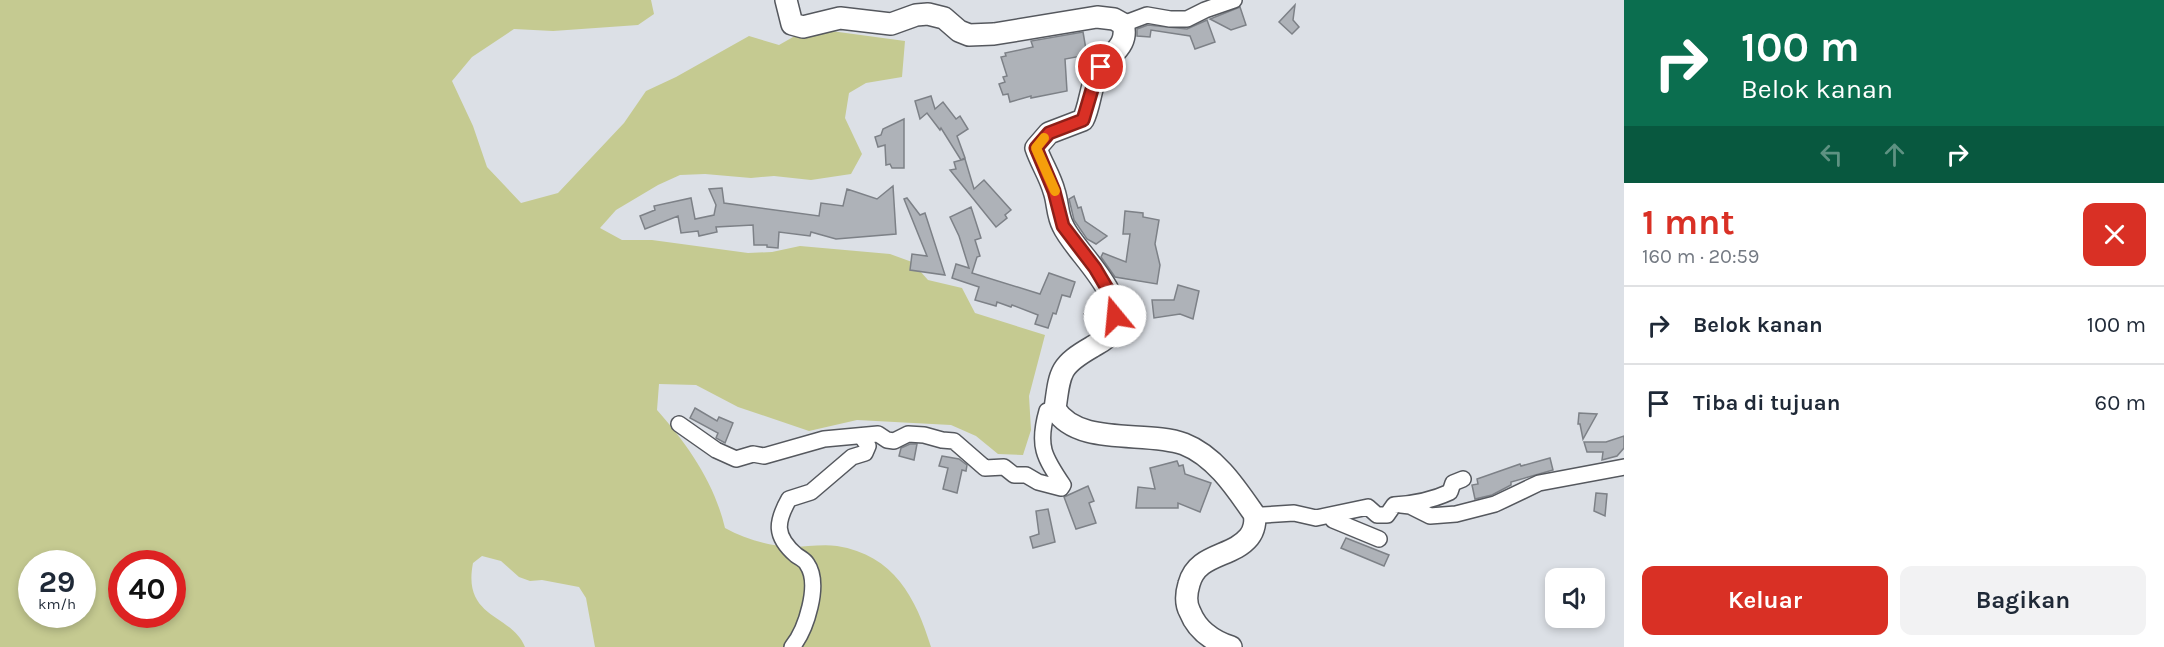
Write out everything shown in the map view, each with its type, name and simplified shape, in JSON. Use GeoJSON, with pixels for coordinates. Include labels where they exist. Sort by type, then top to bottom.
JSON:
{"type":"FeatureCollection","features":[{"type":"Feature","properties":{"kind":"street"},"geometry":{"type":"LineString","coordinates":[[786,0],[792,24],[803,27],[840,18],[891,24],[916,15],[928,14],[944,18],[959,31],[969,35],[994,34],[1097,17],[1114,19],[1123,24],[1147,15],[1187,19],[1234,0]]}},
{"type":"Feature","properties":{"kind":"street"},"geometry":{"type":"LineString","coordinates":[[1055,409],[1064,368],[1069,360],[1102,342],[1110,334],[1115,316],[1108,290],[1095,268],[1063,226],[1054,191],[1036,148],[1049,133],[1083,120],[1096,76],[1125,40],[1123,24]]}},
{"type":"Feature","properties":{"kind":"street"},"geometry":{"type":"LineString","coordinates":[[680,424],[716,450],[735,459],[753,454],[764,456],[824,439],[878,434],[887,440],[894,441],[908,434],[924,435],[954,441],[985,468],[1004,467],[1014,475],[1026,475],[1038,482],[1061,488],[1064,485],[1044,453],[1041,435],[1047,411],[1055,409]]}},
{"type":"Feature","properties":{"kind":"street"},"geometry":{"type":"LineString","coordinates":[[1055,409],[1068,423],[1081,429],[1108,435],[1149,436],[1185,444],[1215,465],[1231,482],[1254,514],[1255,520],[1249,537],[1198,567],[1190,578],[1186,603],[1197,624],[1206,634],[1231,647]]}},
{"type":"Feature","properties":{"kind":"street"},"geometry":{"type":"LineString","coordinates":[[792,647],[799,637],[810,607],[814,581],[807,562],[797,556],[783,539],[778,529],[779,517],[789,499],[811,492],[852,457],[865,453],[868,446],[862,437]]}},
{"type":"Feature","properties":{"kind":"street"},"geometry":{"type":"LineString","coordinates":[[1255,520],[1263,515],[1275,514],[1301,514],[1316,518],[1368,507],[1377,514],[1387,515],[1394,505],[1410,506],[1430,516],[1456,514],[1495,504],[1539,483],[1624,467]]}},
{"type":"Feature","properties":{"kind":"street"},"geometry":{"type":"LineString","coordinates":[[1401,505],[1444,495],[1450,492],[1453,483],[1463,479]]}},
{"type":"Feature","properties":{"kind":"street"},"geometry":{"type":"LineString","coordinates":[[1331,516],[1333,520],[1379,538]]}},
{"type":"Feature","properties":{"kind":"green space"},"geometry":{"type":"Polygon","coordinates":[[[0,0],[651,0],[654,14],[638,25],[553,31],[514,29],[472,57],[452,81],[473,126],[487,167],[521,203],[558,193],[624,123],[646,91],[749,36],[779,45],[809,28],[905,41],[902,77],[866,83],[849,93],[845,118],[862,154],[851,174],[811,180],[774,176],[751,178],[705,174],[680,175],[616,210],[600,228],[622,240],[652,240],[748,253],[772,252],[800,246],[890,254],[912,262],[928,280],[962,288],[975,313],[1045,335],[1029,396],[1031,430],[1023,455],[998,454],[976,436],[951,425],[857,420],[809,431],[738,407],[696,385],[659,384],[657,410],[689,451],[707,480],[725,528],[766,543],[791,547],[837,546],[857,551],[874,559],[888,569],[910,596],[931,647],[595,647],[586,598],[579,587],[542,580],[530,581],[519,577],[501,561],[482,556],[473,563],[472,581],[475,595],[481,605],[509,627],[525,647],[0,647],[0,0]]]}},
{"type":"Feature","properties":{"kind":"building"},"geometry":{"type":"Polygon","coordinates":[[[1295,5],[1293,20],[1299,27],[1292,34],[1279,22],[1295,5]]]}},
{"type":"Feature","properties":{"kind":"building"},"geometry":{"type":"Polygon","coordinates":[[[1240,7],[1246,25],[1231,30],[1210,19],[1240,7]]]}},
{"type":"Feature","properties":{"kind":"building"},"geometry":{"type":"Polygon","coordinates":[[[1207,20],[1215,42],[1195,49],[1190,36],[1151,30],[1150,37],[1137,36],[1137,29],[1148,25],[1187,29],[1207,20]]]}},
{"type":"Feature","properties":{"kind":"building"},"geometry":{"type":"Polygon","coordinates":[[[1083,32],[1087,55],[1065,59],[1067,91],[1031,98],[1031,96],[1010,102],[1008,94],[1003,95],[999,84],[1005,82],[1003,77],[1007,76],[1001,57],[1006,56],[1005,53],[1033,47],[1031,41],[1083,32]]]}},
{"type":"Feature","properties":{"kind":"building"},"geometry":{"type":"Polygon","coordinates":[[[931,96],[935,109],[943,102],[956,119],[960,116],[968,129],[957,136],[965,158],[961,160],[941,128],[940,130],[927,113],[920,119],[915,101],[931,96]]]}},
{"type":"Feature","properties":{"kind":"building"},"geometry":{"type":"Polygon","coordinates":[[[904,119],[904,168],[892,168],[890,164],[886,165],[885,145],[878,147],[875,137],[881,135],[883,129],[904,119]]]}},
{"type":"Feature","properties":{"kind":"building"},"geometry":{"type":"Polygon","coordinates":[[[965,159],[974,189],[984,180],[1011,210],[1005,215],[1007,218],[996,227],[950,170],[956,169],[954,162],[965,159]]]}},
{"type":"Feature","properties":{"kind":"building"},"geometry":{"type":"Polygon","coordinates":[[[893,186],[896,234],[836,239],[811,232],[810,236],[779,232],[778,248],[754,245],[753,225],[716,227],[717,232],[699,236],[698,231],[681,233],[678,216],[645,229],[640,216],[655,210],[654,206],[691,198],[695,219],[714,215],[716,205],[709,189],[722,188],[724,203],[819,216],[821,203],[843,206],[847,189],[877,199],[893,186]]]}},
{"type":"Feature","properties":{"kind":"building"},"geometry":{"type":"Polygon","coordinates":[[[1074,196],[1078,208],[1081,207],[1085,221],[1107,236],[1096,244],[1087,239],[1074,220],[1069,199],[1074,196]]]}},
{"type":"Feature","properties":{"kind":"building"},"geometry":{"type":"Polygon","coordinates":[[[907,198],[920,215],[925,213],[945,275],[910,270],[912,254],[927,256],[904,199],[907,198]]]}},
{"type":"Feature","properties":{"kind":"building"},"geometry":{"type":"Polygon","coordinates":[[[971,207],[981,238],[975,240],[980,256],[977,257],[972,273],[1040,294],[1049,273],[1075,282],[1070,297],[1062,295],[1056,314],[1053,313],[1048,328],[1035,324],[1038,315],[1012,305],[1011,307],[997,302],[996,306],[975,300],[979,287],[952,278],[956,264],[969,268],[959,236],[950,217],[971,207]]]}},
{"type":"Feature","properties":{"kind":"building"},"geometry":{"type":"Polygon","coordinates":[[[1125,211],[1143,213],[1143,217],[1159,220],[1155,244],[1160,265],[1157,284],[1115,277],[1101,257],[1103,253],[1126,262],[1130,234],[1123,234],[1125,211]]]}},
{"type":"Feature","properties":{"kind":"building"},"geometry":{"type":"Polygon","coordinates":[[[1178,285],[1199,291],[1193,319],[1180,314],[1154,318],[1152,300],[1174,300],[1178,285]]]}},
{"type":"Feature","properties":{"kind":"building"},"geometry":{"type":"Polygon","coordinates":[[[1097,298],[1102,312],[1093,322],[1084,314],[1097,298]]]}},
{"type":"Feature","properties":{"kind":"building"},"geometry":{"type":"Polygon","coordinates":[[[695,408],[717,421],[719,417],[733,423],[725,443],[716,438],[718,433],[690,418],[695,408]]]}},
{"type":"Feature","properties":{"kind":"building"},"geometry":{"type":"Polygon","coordinates":[[[1579,413],[1597,414],[1583,439],[1580,424],[1578,424],[1579,413]]]}},
{"type":"Feature","properties":{"kind":"building"},"geometry":{"type":"Polygon","coordinates":[[[1624,436],[1624,448],[1617,456],[1602,460],[1603,452],[1587,452],[1584,442],[1606,442],[1624,436]]]}},
{"type":"Feature","properties":{"kind":"building"},"geometry":{"type":"Polygon","coordinates":[[[917,444],[914,460],[899,456],[901,448],[917,444]]]}},
{"type":"Feature","properties":{"kind":"building"},"geometry":{"type":"Polygon","coordinates":[[[942,456],[959,459],[967,465],[966,471],[962,470],[957,493],[943,489],[948,468],[939,466],[942,456]]]}},
{"type":"Feature","properties":{"kind":"building"},"geometry":{"type":"Polygon","coordinates":[[[1550,458],[1553,470],[1511,482],[1511,485],[1492,495],[1475,499],[1472,485],[1478,484],[1477,479],[1520,464],[1521,466],[1550,458]]]}},
{"type":"Feature","properties":{"kind":"building"},"geometry":{"type":"Polygon","coordinates":[[[1177,461],[1179,466],[1183,465],[1185,474],[1211,483],[1200,512],[1178,503],[1178,508],[1136,508],[1138,487],[1155,489],[1150,468],[1177,461]]]}},
{"type":"Feature","properties":{"kind":"building"},"geometry":{"type":"Polygon","coordinates":[[[1088,486],[1094,501],[1089,503],[1096,523],[1076,529],[1064,497],[1088,486]]]}},
{"type":"Feature","properties":{"kind":"building"},"geometry":{"type":"Polygon","coordinates":[[[1596,493],[1607,494],[1605,516],[1594,511],[1596,493]]]}},
{"type":"Feature","properties":{"kind":"building"},"geometry":{"type":"Polygon","coordinates":[[[1048,509],[1055,542],[1033,548],[1030,537],[1039,534],[1036,511],[1048,509]]]}},
{"type":"Feature","properties":{"kind":"building"},"geometry":{"type":"Polygon","coordinates":[[[1346,538],[1389,555],[1384,566],[1341,548],[1346,538]]]}},
{"type":"Feature","properties":{"kind":"slow traffic"},"geometry":{"type":"LineString","coordinates":[[1044,138],[1036,148],[1055,191]]}},
{"type":"Feature","properties":{"kind":"route"},"geometry":{"type":"LineString","coordinates":[[1101,67],[1096,76],[1083,120],[1049,133],[1036,148],[1054,191],[1063,226],[1095,268],[1108,290],[1115,316]]}}]}
